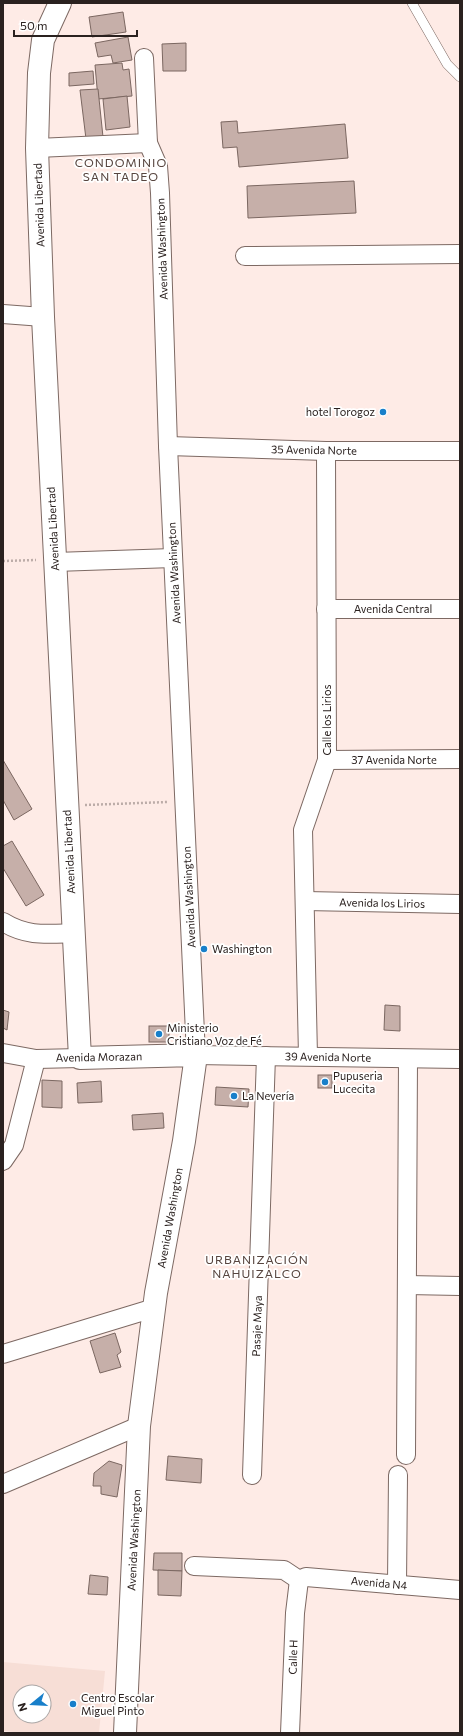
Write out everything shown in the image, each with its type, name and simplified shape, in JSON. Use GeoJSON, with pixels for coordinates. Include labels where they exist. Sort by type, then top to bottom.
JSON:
{"type":"FeatureCollection","features":[{"type":"Feature","properties":{"kind":"main road"},"geometry":{"type":"LineString","coordinates":[[43,40],[46,3]]}},
{"type":"Feature","properties":{"kind":"main road","name":"Avenida Libertad"},"geometry":{"type":"LineString","coordinates":[[60,3],[43,40],[37,148],[43,317],[46,561],[74,933],[80,1058]]}},
{"type":"Feature","properties":{"kind":"main road"},"geometry":{"type":"LineString","coordinates":[[43,40],[75,3]]}},
{"type":"Feature","properties":{"kind":"main road","name":"Avenida Morazan"},"geometry":{"type":"LineString","coordinates":[[80,1058],[196,1056]]}},
{"type":"Feature","properties":{"kind":"main road","name":"Avenida Washington"},"geometry":{"type":"LineString","coordinates":[[125,1733],[139,1426],[154,1308],[184,1142],[196,1056]]}},
{"type":"Feature","properties":{"kind":"street","name":"Avenida Washington"},"geometry":{"type":"LineString","coordinates":[[144,58],[148,143],[158,166],[168,391],[168,446],[196,1056]]}},
{"type":"Feature","properties":{"kind":"street"},"geometry":{"type":"LineString","coordinates":[[37,148],[148,143]]}},
{"type":"Feature","properties":{"kind":"street"},"geometry":{"type":"LineString","coordinates":[[245,256],[460,254]]}},
{"type":"Feature","properties":{"kind":"street"},"geometry":{"type":"LineString","coordinates":[[3,314],[43,317]]}},
{"type":"Feature","properties":{"kind":"street","name":"35 Avenida Norte"},"geometry":{"type":"LineString","coordinates":[[168,446],[326,451],[460,451]]}},
{"type":"Feature","properties":{"kind":"street","name":"Calle los Lirios"},"geometry":{"type":"LineString","coordinates":[[308,1056],[303,830],[327,760],[326,451]]}},
{"type":"Feature","properties":{"kind":"street"},"geometry":{"type":"LineString","coordinates":[[46,561],[173,558]]}},
{"type":"Feature","properties":{"kind":"street","name":"Avenida Central"},"geometry":{"type":"LineString","coordinates":[[326,609],[460,609]]}},
{"type":"Feature","properties":{"kind":"street","name":"37 Avenida Norte"},"geometry":{"type":"LineString","coordinates":[[327,760],[460,759]]}},
{"type":"Feature","properties":{"kind":"street","name":"Avenida los Lirios"},"geometry":{"type":"LineString","coordinates":[[305,901],[460,904]]}},
{"type":"Feature","properties":{"kind":"street"},"geometry":{"type":"LineString","coordinates":[[3,922],[14,929],[35,934],[74,933]]}},
{"type":"Feature","properties":{"kind":"street","name":"Avenida Morazan"},"geometry":{"type":"LineString","coordinates":[[3,1053],[36,1059],[80,1058]]}},
{"type":"Feature","properties":{"kind":"street","name":"39 Avenida Norte"},"geometry":{"type":"LineString","coordinates":[[196,1056],[308,1056],[460,1059]]}},
{"type":"Feature","properties":{"kind":"street","name":"Pasaje Maya"},"geometry":{"type":"LineString","coordinates":[[252,1475],[266,1056]]}},
{"type":"Feature","properties":{"kind":"street"},"geometry":{"type":"LineString","coordinates":[[3,1161],[14,1145],[36,1059]]}},
{"type":"Feature","properties":{"kind":"street"},"geometry":{"type":"LineString","coordinates":[[406,1455],[408,1059]]}},
{"type":"Feature","properties":{"kind":"street"},"geometry":{"type":"LineString","coordinates":[[407,1285],[460,1286]]}},
{"type":"Feature","properties":{"kind":"street"},"geometry":{"type":"LineString","coordinates":[[3,1354],[154,1308]]}},
{"type":"Feature","properties":{"kind":"street"},"geometry":{"type":"LineString","coordinates":[[3,1484],[139,1426]]}},
{"type":"Feature","properties":{"kind":"street"},"geometry":{"type":"LineString","coordinates":[[397,1585],[398,1475]]}},
{"type":"Feature","properties":{"kind":"street"},"geometry":{"type":"LineString","coordinates":[[194,1566],[284,1570],[299,1580]]}},
{"type":"Feature","properties":{"kind":"street","name":"Avenida N4"},"geometry":{"type":"LineString","coordinates":[[299,1580],[306,1577],[460,1590]]}},
{"type":"Feature","properties":{"kind":"street","name":"Calle H"},"geometry":{"type":"LineString","coordinates":[[290,1733],[296,1588],[299,1580]]}},
{"type":"Feature","properties":{"kind":"lane"},"geometry":{"type":"LineString","coordinates":[[412,3],[447,64],[460,77]]}},
{"type":"Feature","properties":{"kind":"path"},"geometry":{"type":"LineString","coordinates":[[3,561],[46,561]]}},
{"type":"Feature","properties":{"kind":"path"},"geometry":{"type":"LineString","coordinates":[[79,806],[170,802]]}},
{"type":"Feature","properties":{"kind":"shaded area","name":"Centro Escolar Miguel Pinto"},"geometry":{"type":"Polygon","coordinates":[[[3,1662],[105,1671],[99,1733],[26,1733],[3,1731],[3,1662]]]}},
{"type":"Feature","properties":{"kind":"building"},"geometry":{"type":"Polygon","coordinates":[[[123,12],[126,32],[92,37],[89,17],[123,12]]]}},
{"type":"Feature","properties":{"kind":"building"},"geometry":{"type":"Polygon","coordinates":[[[128,37],[132,60],[113,63],[111,55],[98,57],[95,43],[128,37]]]}},
{"type":"Feature","properties":{"kind":"building"},"geometry":{"type":"Polygon","coordinates":[[[186,43],[186,71],[163,71],[162,44],[186,43]]]}},
{"type":"Feature","properties":{"kind":"building"},"geometry":{"type":"Polygon","coordinates":[[[122,63],[123,70],[129,69],[132,96],[98,99],[95,65],[122,63]]]}},
{"type":"Feature","properties":{"kind":"building"},"geometry":{"type":"Polygon","coordinates":[[[93,71],[94,84],[69,86],[69,73],[93,71]]]}},
{"type":"Feature","properties":{"kind":"building"},"geometry":{"type":"Polygon","coordinates":[[[98,89],[103,137],[86,139],[80,90],[98,89]]]}},
{"type":"Feature","properties":{"kind":"building"},"geometry":{"type":"Polygon","coordinates":[[[127,96],[130,127],[106,130],[103,99],[127,96]]]}},
{"type":"Feature","properties":{"kind":"building"},"geometry":{"type":"Polygon","coordinates":[[[237,121],[238,133],[345,124],[348,158],[239,167],[237,147],[223,148],[221,122],[237,121]]]}},
{"type":"Feature","properties":{"kind":"building"},"geometry":{"type":"Polygon","coordinates":[[[354,181],[356,213],[248,218],[247,186],[354,181]]]}},
{"type":"Feature","properties":{"kind":"building"},"geometry":{"type":"Polygon","coordinates":[[[3,760],[32,809],[14,820],[3,800],[3,760]]]}},
{"type":"Feature","properties":{"kind":"building"},"geometry":{"type":"Polygon","coordinates":[[[12,841],[44,895],[26,906],[3,868],[3,846],[12,841]]]}},
{"type":"Feature","properties":{"kind":"building"},"geometry":{"type":"Polygon","coordinates":[[[385,1005],[400,1006],[400,1031],[384,1030],[385,1005]]]}},
{"type":"Feature","properties":{"kind":"building"},"geometry":{"type":"Polygon","coordinates":[[[3,1010],[9,1012],[7,1030],[3,1028],[3,1010]]]}},
{"type":"Feature","properties":{"kind":"building","name":"Ministerio Cristiano Voz de Fé"},"geometry":{"type":"Polygon","coordinates":[[[149,1026],[169,1026],[169,1042],[149,1042],[149,1026]]]}},
{"type":"Feature","properties":{"kind":"building","name":"Pupuseria Lucecita"},"geometry":{"type":"Polygon","coordinates":[[[318,1075],[332,1075],[332,1088],[318,1088],[318,1075]]]}},
{"type":"Feature","properties":{"kind":"building"},"geometry":{"type":"Polygon","coordinates":[[[42,1080],[62,1081],[62,1108],[42,1107],[42,1080]]]}},
{"type":"Feature","properties":{"kind":"building"},"geometry":{"type":"Polygon","coordinates":[[[101,1081],[102,1102],[78,1103],[77,1083],[101,1081]]]}},
{"type":"Feature","properties":{"kind":"building"},"geometry":{"type":"Polygon","coordinates":[[[216,1087],[249,1089],[248,1107],[215,1105],[216,1087]]]}},
{"type":"Feature","properties":{"kind":"building"},"geometry":{"type":"Polygon","coordinates":[[[163,1113],[164,1128],[133,1130],[132,1115],[163,1113]]]}},
{"type":"Feature","properties":{"kind":"building"},"geometry":{"type":"Polygon","coordinates":[[[115,1333],[121,1352],[117,1355],[121,1367],[100,1373],[90,1341],[115,1333]]]}},
{"type":"Feature","properties":{"kind":"building"},"geometry":{"type":"Polygon","coordinates":[[[168,1456],[202,1459],[201,1483],[166,1480],[168,1456]]]}},
{"type":"Feature","properties":{"kind":"building"},"geometry":{"type":"Polygon","coordinates":[[[109,1461],[122,1465],[117,1497],[101,1494],[101,1486],[93,1486],[94,1473],[109,1461]]]}},
{"type":"Feature","properties":{"kind":"building"},"geometry":{"type":"Polygon","coordinates":[[[154,1553],[182,1553],[182,1571],[153,1570],[154,1553]]]}},
{"type":"Feature","properties":{"kind":"building"},"geometry":{"type":"Polygon","coordinates":[[[158,1570],[182,1571],[181,1596],[158,1595],[158,1570]]]}},
{"type":"Feature","properties":{"kind":"building"},"geometry":{"type":"Polygon","coordinates":[[[90,1575],[108,1577],[107,1595],[88,1594],[90,1575]]]}},
{"type":"Feature","properties":{"kind":"place","name":"hotel Torogoz"},"geometry":{"type":"Point","coordinates":[383,412]}},
{"type":"Feature","properties":{"kind":"place","name":"Washington"},"geometry":{"type":"Point","coordinates":[204,949]}},
{"type":"Feature","properties":{"kind":"place","name":"Ministerio Cristiano Voz de Fé"},"geometry":{"type":"Point","coordinates":[159,1034]}},
{"type":"Feature","properties":{"kind":"place","name":"Pupuseria Lucecita"},"geometry":{"type":"Point","coordinates":[325,1082]}},
{"type":"Feature","properties":{"kind":"place","name":"La Nevería"},"geometry":{"type":"Point","coordinates":[234,1096]}},
{"type":"Feature","properties":{"kind":"place","name":"Centro Escolar Miguel Pinto"},"geometry":{"type":"Point","coordinates":[73,1704]}},
{"type":"Feature","properties":{"kind":"district","name":"CONDOMINIO SAN TADEO"},"geometry":{"type":"Point","coordinates":[121,170]}},
{"type":"Feature","properties":{"kind":"district","name":"URBANIZACIÓN NAHUIZALCO"},"geometry":{"type":"Point","coordinates":[257,1267]}}]}
